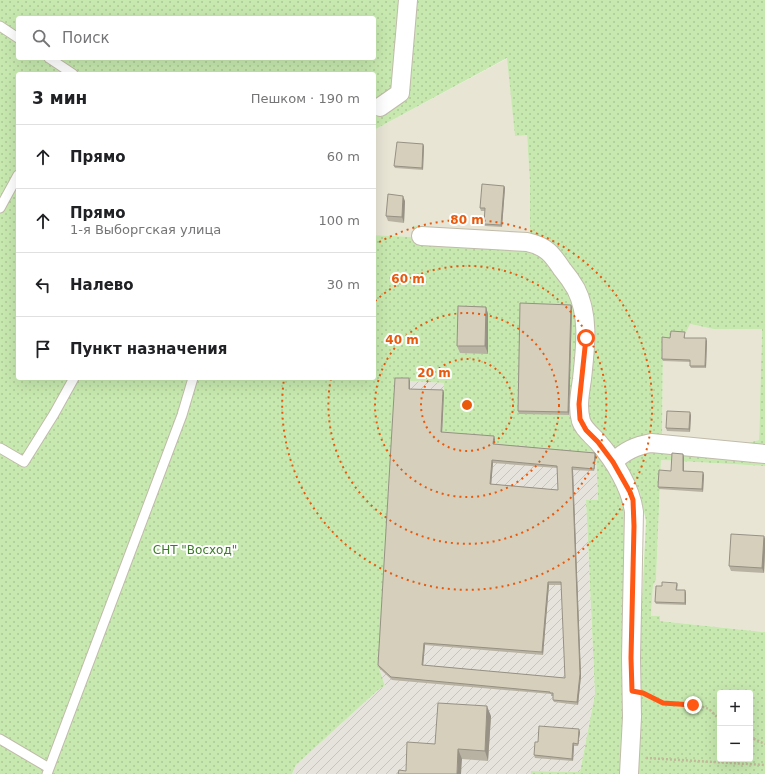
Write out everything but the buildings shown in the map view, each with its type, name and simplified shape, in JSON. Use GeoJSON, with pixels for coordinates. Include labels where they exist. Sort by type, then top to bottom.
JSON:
{"type":"FeatureCollection","features":[{"type":"Feature","properties":{"kind":"street"},"geometry":{"type":"LineString","coordinates":[[380,106],[400,93],[408,0]]}},
{"type":"Feature","properties":{"kind":"street"},"geometry":{"type":"LineString","coordinates":[[421,236],[527,242],[538,244],[553,256],[576,290],[584,319],[586,338],[579,404],[580,419],[586,430],[598,442],[613,462],[630,492],[634,512],[631,658],[632,691],[629,765]]}},
{"type":"Feature","properties":{"kind":"street"},"geometry":{"type":"LineString","coordinates":[[613,462],[624,452],[633,447],[651,443],[765,454]]}},
{"type":"Feature","properties":{"kind":"lane"},"geometry":{"type":"LineString","coordinates":[[0,26],[16,37]]}},
{"type":"Feature","properties":{"kind":"lane"},"geometry":{"type":"LineString","coordinates":[[52,60],[70,72]]}},
{"type":"Feature","properties":{"kind":"lane"},"geometry":{"type":"LineString","coordinates":[[0,208],[16,179]]}},
{"type":"Feature","properties":{"kind":"lane"},"geometry":{"type":"LineString","coordinates":[[0,448],[24,462],[73,380]]}},
{"type":"Feature","properties":{"kind":"lane"},"geometry":{"type":"LineString","coordinates":[[0,739],[48,771],[182,415],[192,380]]}},
{"type":"Feature","properties":{"kind":"path"},"geometry":{"type":"LineString","coordinates":[[632,691],[643,693],[663,703],[703,707],[709,709],[717,717]]}},
{"type":"Feature","properties":{"kind":"path"},"geometry":{"type":"LineString","coordinates":[[753,738],[765,744]]}},
{"type":"Feature","properties":{"kind":"path"},"geometry":{"type":"LineString","coordinates":[[629,765],[765,766]]}},
{"type":"Feature","properties":{"kind":"shaded area"},"geometry":{"type":"Polygon","coordinates":[[[508,58],[515,135],[527,134],[530,184],[530,237],[413,227],[413,237],[376,235],[376,129],[508,58]]]}},
{"type":"Feature","properties":{"kind":"shaded area"},"geometry":{"type":"Polygon","coordinates":[[[690,324],[713,329],[762,329],[759,440],[744,444],[662,437],[663,340],[690,324]]]}},
{"type":"Feature","properties":{"kind":"shaded area"},"geometry":{"type":"Polygon","coordinates":[[[396,380],[444,383],[442,434],[495,439],[499,447],[596,455],[598,501],[586,500],[595,694],[580,772],[531,771],[531,774],[292,774],[296,765],[378,690],[385,686],[379,668],[396,380]]]}},
{"type":"Feature","properties":{"kind":"shaded area"},"geometry":{"type":"Polygon","coordinates":[[[661,460],[765,466],[765,632],[660,621],[651,616],[653,585],[656,580],[661,460]]]}},
{"type":"Feature","properties":{"kind":"green space","name":"СНТ \"Восход\""},"geometry":{"type":"Polygon","coordinates":[[[0,0],[765,0],[765,448],[654,439],[607,466],[624,501],[627,526],[622,774],[531,774],[531,771],[580,772],[595,694],[586,500],[598,500],[596,455],[499,447],[494,446],[495,439],[442,435],[444,383],[396,380],[379,668],[385,686],[378,690],[296,765],[292,774],[0,774],[0,0]],[[690,324],[685,334],[672,334],[671,340],[663,340],[662,437],[744,444],[759,440],[762,329],[713,329],[690,324]]]}},
{"type":"Feature","properties":{"kind":"green space"},"geometry":{"type":"Polygon","coordinates":[[[643,451],[765,460],[765,466],[661,460],[656,580],[653,585],[651,616],[660,616],[660,621],[765,632],[765,774],[638,774],[639,658],[646,521],[640,493],[621,464],[643,451]]]}},
{"type":"Feature","properties":{"kind":"route"},"geometry":{"type":"LineString","coordinates":[[586,338],[579,404],[580,419],[582,425],[598,442],[613,462],[625,482],[633,500],[632,691],[643,693],[663,703],[693,705]]}}]}
